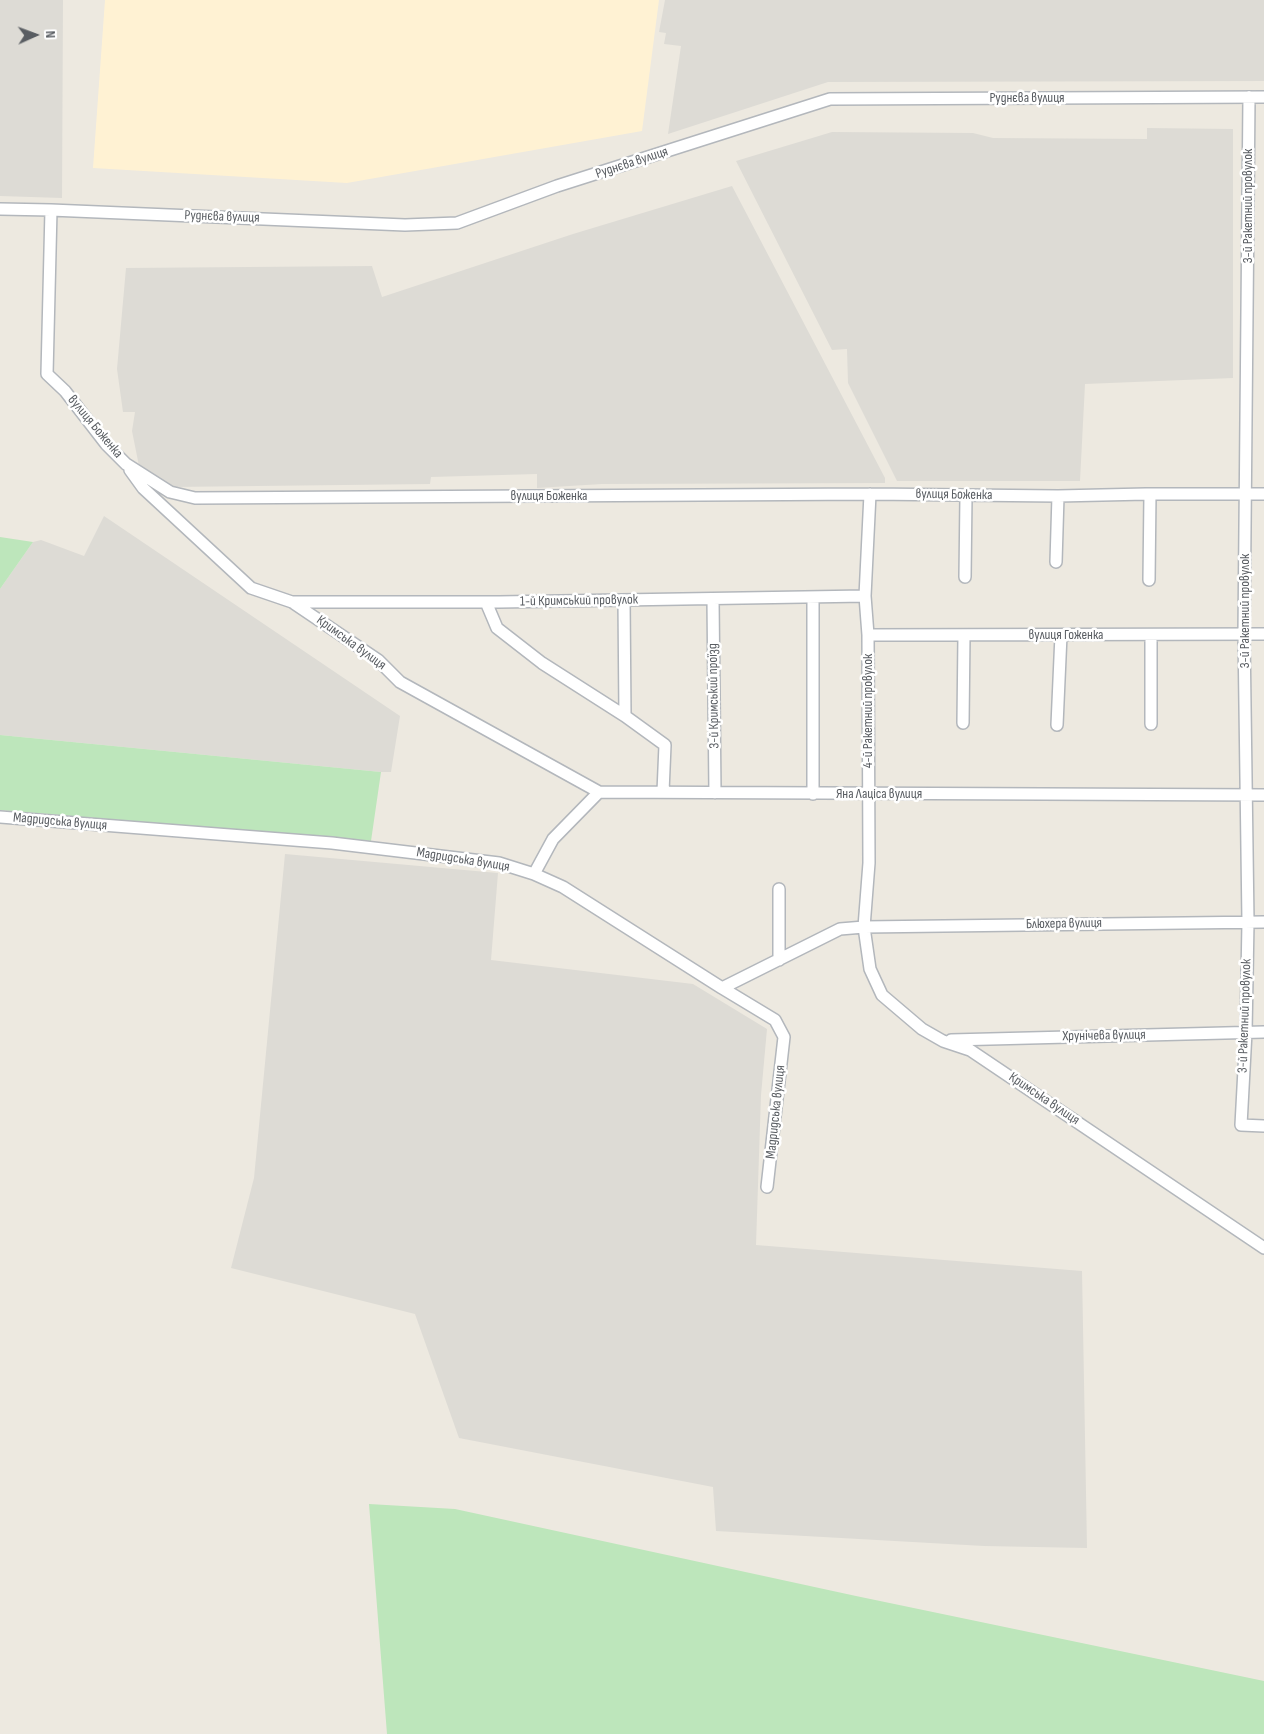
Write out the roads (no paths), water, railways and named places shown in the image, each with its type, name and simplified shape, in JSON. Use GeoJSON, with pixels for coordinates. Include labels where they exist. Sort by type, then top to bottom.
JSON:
{"type":"FeatureCollection","features":[{"type":"Feature","properties":{"kind":"street","name":"Руднєва вулиця"},"geometry":{"type":"LineString","coordinates":[[0,209],[405,225],[457,223],[558,186],[830,99],[1264,97]]}},
{"type":"Feature","properties":{"kind":"street","name":"3-й Ракетний провулок"},"geometry":{"type":"LineString","coordinates":[[1248,98],[1244,634],[1248,922],[1246,1032],[1241,1125],[1264,1126]]}},
{"type":"Feature","properties":{"kind":"street","name":"вулиця Боженка"},"geometry":{"type":"LineString","coordinates":[[52,210],[47,374],[66,391],[106,444],[126,464],[170,492],[195,498],[1264,494]]}},
{"type":"Feature","properties":{"kind":"street","name":"Кримська вулиця"},"geometry":{"type":"LineString","coordinates":[[126,464],[143,488],[251,588],[292,602],[378,660],[400,682],[600,792]]}},
{"type":"Feature","properties":{"kind":"street","name":"4-й Ракетний провулок"},"geometry":{"type":"LineString","coordinates":[[864,927],[869,862],[868,635],[865,596],[870,494]]}},
{"type":"Feature","properties":{"kind":"street"},"geometry":{"type":"LineString","coordinates":[[1149,580],[1150,494]]}},
{"type":"Feature","properties":{"kind":"street"},"geometry":{"type":"LineString","coordinates":[[965,577],[966,496]]}},
{"type":"Feature","properties":{"kind":"street"},"geometry":{"type":"LineString","coordinates":[[1056,562],[1058,496]]}},
{"type":"Feature","properties":{"kind":"street","name":"1-й Кримський провулок"},"geometry":{"type":"LineString","coordinates":[[292,602],[486,602],[865,596]]}},
{"type":"Feature","properties":{"kind":"street"},"geometry":{"type":"LineString","coordinates":[[812,598],[813,794]]}},
{"type":"Feature","properties":{"kind":"street","name":"3-й Кримський проїзд"},"geometry":{"type":"LineString","coordinates":[[713,599],[715,794]]}},
{"type":"Feature","properties":{"kind":"street"},"geometry":{"type":"LineString","coordinates":[[624,600],[626,716]]}},
{"type":"Feature","properties":{"kind":"street"},"geometry":{"type":"LineString","coordinates":[[486,602],[497,628],[542,663],[626,716],[666,745],[663,792]]}},
{"type":"Feature","properties":{"kind":"street","name":"вулиця Гоженка"},"geometry":{"type":"LineString","coordinates":[[868,635],[1264,634]]}},
{"type":"Feature","properties":{"kind":"street"},"geometry":{"type":"LineString","coordinates":[[963,723],[964,635]]}},
{"type":"Feature","properties":{"kind":"street"},"geometry":{"type":"LineString","coordinates":[[1057,725],[1061,635]]}},
{"type":"Feature","properties":{"kind":"street"},"geometry":{"type":"LineString","coordinates":[[1151,724],[1152,635]]}},
{"type":"Feature","properties":{"kind":"street"},"geometry":{"type":"LineString","coordinates":[[534,874],[554,839],[600,792]]}},
{"type":"Feature","properties":{"kind":"street","name":"Яна Лаціса вулиця"},"geometry":{"type":"LineString","coordinates":[[600,792],[1264,795]]}},
{"type":"Feature","properties":{"kind":"street","name":"Мадридська вулиця"},"geometry":{"type":"LineString","coordinates":[[0,817],[332,843],[499,863],[534,874],[563,887],[775,1020],[784,1037],[767,1187]]}},
{"type":"Feature","properties":{"kind":"street"},"geometry":{"type":"LineString","coordinates":[[778,960],[779,889]]}},
{"type":"Feature","properties":{"kind":"street","name":"Блюхера вулиця"},"geometry":{"type":"LineString","coordinates":[[722,988],[840,929],[864,927],[1264,922]]}},
{"type":"Feature","properties":{"kind":"street","name":"Кримська вулиця"},"geometry":{"type":"LineString","coordinates":[[864,927],[870,969],[882,995],[922,1029],[943,1041],[970,1050],[1264,1248]]}},
{"type":"Feature","properties":{"kind":"street","name":"Хрунічева вулиця"},"geometry":{"type":"LineString","coordinates":[[943,1041],[1264,1032]]}}]}
